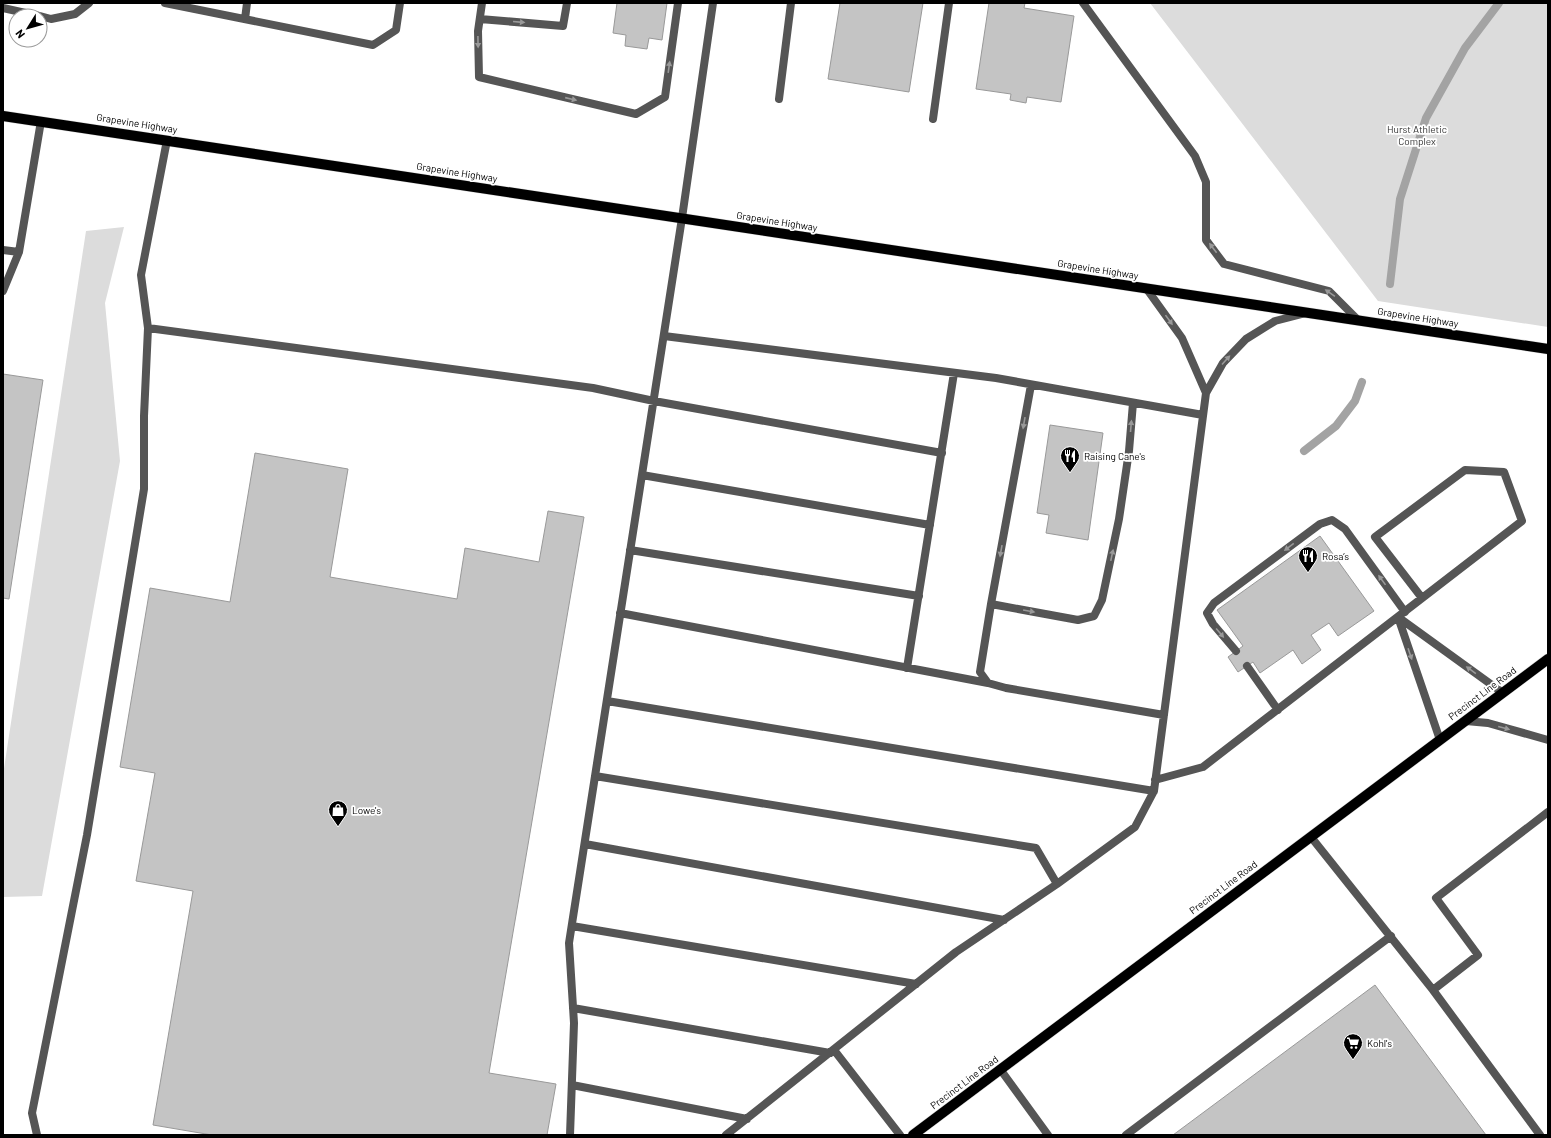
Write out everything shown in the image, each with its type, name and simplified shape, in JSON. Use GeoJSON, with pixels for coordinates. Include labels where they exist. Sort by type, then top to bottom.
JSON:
{"type":"FeatureCollection","features":[{"type":"Feature","properties":{"kind":"main road","name":"Grapevine Highway"},"geometry":{"type":"LineString","coordinates":[[3,116],[1548,349]]}},
{"type":"Feature","properties":{"kind":"main road","name":"Precinct Line Road"},"geometry":{"type":"LineString","coordinates":[[913,1135],[1548,659]]}},
{"type":"Feature","properties":{"kind":"lane"},"geometry":{"type":"LineString","coordinates":[[48,18],[75,14],[89,3]]}},
{"type":"Feature","properties":{"kind":"lane"},"geometry":{"type":"LineString","coordinates":[[165,3],[373,45],[396,30],[400,3]]}},
{"type":"Feature","properties":{"kind":"lane"},"geometry":{"type":"LineString","coordinates":[[245,19],[247,3]]}},
{"type":"Feature","properties":{"kind":"lane"},"geometry":{"type":"LineString","coordinates":[[482,3],[478,31],[479,77],[636,114],[665,96],[678,3]]}},
{"type":"Feature","properties":{"kind":"lane"},"geometry":{"type":"LineString","coordinates":[[480,19],[563,26],[567,3]]}},
{"type":"Feature","properties":{"kind":"lane"},"geometry":{"type":"LineString","coordinates":[[570,1135],[573,1008],[569,943],[664,336],[713,3]]}},
{"type":"Feature","properties":{"kind":"lane"},"geometry":{"type":"LineString","coordinates":[[778,98],[792,3]]}},
{"type":"Feature","properties":{"kind":"lane"},"geometry":{"type":"LineString","coordinates":[[933,119],[949,3]]}},
{"type":"Feature","properties":{"kind":"lane"},"geometry":{"type":"LineString","coordinates":[[1083,3],[1195,156],[1206,182],[1206,240],[1224,264],[1329,290],[1358,320]]}},
{"type":"Feature","properties":{"kind":"lane"},"geometry":{"type":"LineString","coordinates":[[3,291],[19,252],[40,121]]}},
{"type":"Feature","properties":{"kind":"lane"},"geometry":{"type":"LineString","coordinates":[[37,1135],[32,1113],[87,834],[144,489],[144,416],[148,328],[141,275],[167,140]]}},
{"type":"Feature","properties":{"kind":"lane"},"geometry":{"type":"LineString","coordinates":[[3,250],[19,252]]}},
{"type":"Feature","properties":{"kind":"lane"},"geometry":{"type":"LineString","coordinates":[[1146,288],[1182,338],[1206,393]]}},
{"type":"Feature","properties":{"kind":"lane"},"geometry":{"type":"LineString","coordinates":[[726,1135],[956,952],[1057,884],[1135,827],[1154,791],[1206,393],[1223,363],[1246,339],[1276,322],[1308,313]]}},
{"type":"Feature","properties":{"kind":"lane"},"geometry":{"type":"LineString","coordinates":[[148,328],[593,388],[654,401],[942,453]]}},
{"type":"Feature","properties":{"kind":"lane"},"geometry":{"type":"LineString","coordinates":[[664,336],[996,378],[1203,415]]}},
{"type":"Feature","properties":{"kind":"lane"},"geometry":{"type":"LineString","coordinates":[[907,668],[954,373]]}},
{"type":"Feature","properties":{"kind":"lane"},"geometry":{"type":"LineString","coordinates":[[988,684],[980,672],[1031,385]]}},
{"type":"Feature","properties":{"kind":"lane"},"geometry":{"type":"LineString","coordinates":[[991,604],[1078,620],[1094,616],[1102,600],[1119,519],[1129,451],[1133,403]]}},
{"type":"Feature","properties":{"kind":"lane"},"geometry":{"type":"LineString","coordinates":[[1155,780],[1203,767],[1522,521],[1504,472],[1465,470],[1375,537],[1422,598]]}},
{"type":"Feature","properties":{"kind":"lane"},"geometry":{"type":"LineString","coordinates":[[642,475],[930,525]]}},
{"type":"Feature","properties":{"kind":"lane"},"geometry":{"type":"LineString","coordinates":[[1236,651],[1213,624],[1207,613],[1214,603],[1320,524],[1332,520],[1345,529],[1401,614],[1440,740]]}},
{"type":"Feature","properties":{"kind":"lane"},"geometry":{"type":"LineString","coordinates":[[630,550],[919,596]]}},
{"type":"Feature","properties":{"kind":"lane"},"geometry":{"type":"LineString","coordinates":[[620,613],[1006,688],[1164,715]]}},
{"type":"Feature","properties":{"kind":"lane"},"geometry":{"type":"LineString","coordinates":[[1401,614],[1503,693]]}},
{"type":"Feature","properties":{"kind":"lane"},"geometry":{"type":"LineString","coordinates":[[1247,666],[1278,710]]}},
{"type":"Feature","properties":{"kind":"lane"},"geometry":{"type":"LineString","coordinates":[[607,702],[1154,791]]}},
{"type":"Feature","properties":{"kind":"lane"},"geometry":{"type":"LineString","coordinates":[[1466,721],[1488,723],[1548,740]]}},
{"type":"Feature","properties":{"kind":"lane"},"geometry":{"type":"LineString","coordinates":[[595,776],[1036,848],[1057,884]]}},
{"type":"Feature","properties":{"kind":"lane"},"geometry":{"type":"LineString","coordinates":[[1433,990],[1478,955],[1436,898],[1548,812]]}},
{"type":"Feature","properties":{"kind":"lane"},"geometry":{"type":"LineString","coordinates":[[1311,836],[1433,990],[1540,1135]]}},
{"type":"Feature","properties":{"kind":"lane"},"geometry":{"type":"LineString","coordinates":[[585,844],[1004,920]]}},
{"type":"Feature","properties":{"kind":"lane"},"geometry":{"type":"LineString","coordinates":[[572,926],[916,984]]}},
{"type":"Feature","properties":{"kind":"lane"},"geometry":{"type":"LineString","coordinates":[[1126,1135],[1391,936]]}},
{"type":"Feature","properties":{"kind":"lane"},"geometry":{"type":"LineString","coordinates":[[573,1008],[832,1052],[900,1135]]}},
{"type":"Feature","properties":{"kind":"lane"},"geometry":{"type":"LineString","coordinates":[[1000,1069],[1048,1135]]}},
{"type":"Feature","properties":{"kind":"lane"},"geometry":{"type":"LineString","coordinates":[[572,1085],[747,1119]]}},
{"type":"Feature","properties":{"kind":"green space","name":"Hurst Athletic Complex"},"geometry":{"type":"Polygon","coordinates":[[[1150,3],[1548,3],[1548,327],[1378,301],[1150,3]]]}},
{"type":"Feature","properties":{"kind":"green space"},"geometry":{"type":"Polygon","coordinates":[[[124,227],[105,303],[120,461],[42,896],[3,897],[3,775],[86,231],[124,227]]]}},
{"type":"Feature","properties":{"kind":"building"},"geometry":{"type":"Polygon","coordinates":[[[617,3],[667,3],[662,40],[649,38],[647,49],[625,46],[626,35],[613,33],[617,3]]]}},
{"type":"Feature","properties":{"kind":"building"},"geometry":{"type":"Polygon","coordinates":[[[840,3],[923,3],[909,92],[828,79],[840,3]]]}},
{"type":"Feature","properties":{"kind":"building"},"geometry":{"type":"Polygon","coordinates":[[[989,3],[1025,3],[1024,8],[1074,16],[1061,102],[1027,97],[1026,103],[1010,100],[1011,94],[976,89],[989,3]]]}},
{"type":"Feature","properties":{"kind":"building"},"geometry":{"type":"Polygon","coordinates":[[[3,374],[43,380],[9,599],[3,598],[3,374]]]}},
{"type":"Feature","properties":{"kind":"building","name":"Raising Cane's"},"geometry":{"type":"Polygon","coordinates":[[[1050,425],[1103,433],[1088,540],[1046,533],[1049,515],[1037,513],[1050,425]]]}},
{"type":"Feature","properties":{"kind":"building","name":"Lowe's"},"geometry":{"type":"Polygon","coordinates":[[[255,453],[348,469],[330,577],[457,599],[465,548],[539,562],[548,511],[584,517],[489,1073],[556,1084],[547,1135],[212,1135],[153,1125],[193,891],[136,881],[155,773],[120,767],[150,588],[230,602],[255,453]]]}},
{"type":"Feature","properties":{"kind":"building","name":"Rosa’s"},"geometry":{"type":"Polygon","coordinates":[[[1320,536],[1374,611],[1338,636],[1329,623],[1311,635],[1321,650],[1302,664],[1293,650],[1260,673],[1253,662],[1238,672],[1228,657],[1243,646],[1217,610],[1320,536]]]}},
{"type":"Feature","properties":{"kind":"building","name":"Kohl's"},"geometry":{"type":"Polygon","coordinates":[[[1375,985],[1486,1135],[1173,1135],[1375,985]]]}},
{"type":"Feature","properties":{"kind":"waterway"},"geometry":{"type":"LineString","coordinates":[[1390,284],[1400,199],[1426,118],[1465,48],[1499,3]]}},
{"type":"Feature","properties":{"kind":"waterway"},"geometry":{"type":"LineString","coordinates":[[1304,451],[1336,426],[1355,401],[1362,382]]}},
{"type":"Feature","properties":{"kind":"place","name":"Raising Cane's"},"geometry":{"type":"Point","coordinates":[1070,473]}},
{"type":"Feature","properties":{"kind":"place","name":"Rosa’s"},"geometry":{"type":"Point","coordinates":[1308,573]}},
{"type":"Feature","properties":{"kind":"place","name":"Lowe's"},"geometry":{"type":"Point","coordinates":[338,827]}},
{"type":"Feature","properties":{"kind":"place","name":"Kohl's"},"geometry":{"type":"Point","coordinates":[1353,1060]}}]}
